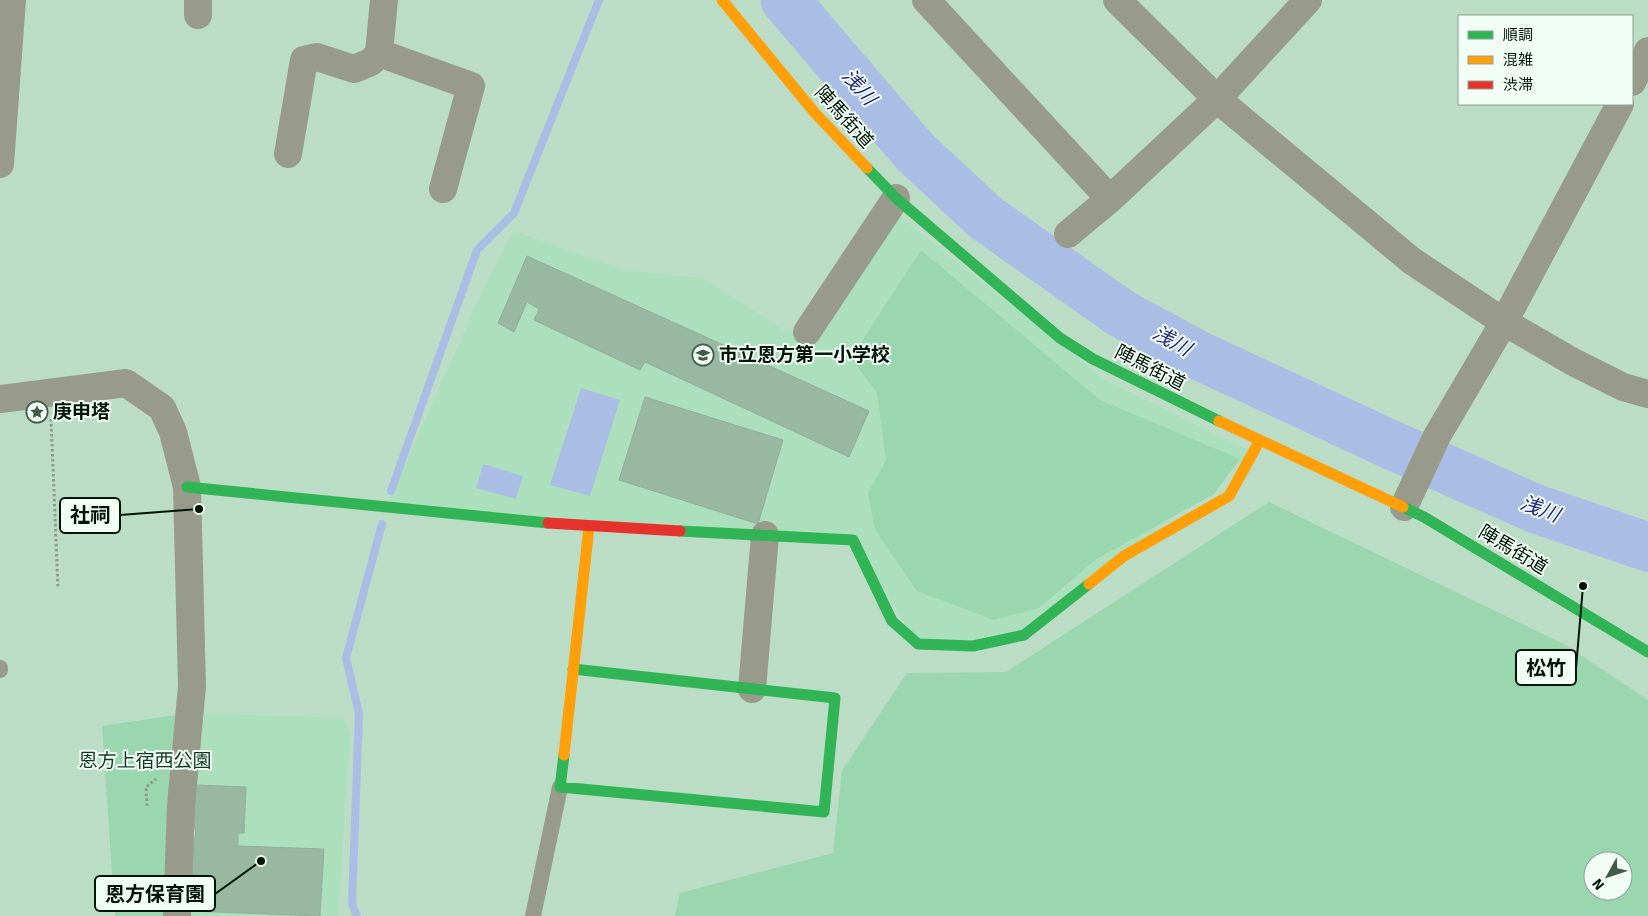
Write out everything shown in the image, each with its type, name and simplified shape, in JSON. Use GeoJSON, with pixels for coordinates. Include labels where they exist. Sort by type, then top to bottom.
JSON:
{"type":"FeatureCollection","features":[{"type":"Feature","properties":{"kind":"street"},"geometry":{"type":"LineString","coordinates":[[0,164],[12,0]]}},
{"type":"Feature","properties":{"kind":"street"},"geometry":{"type":"LineString","coordinates":[[288,154],[304,60],[317,57],[354,69],[371,62],[379,53],[384,0]]}},
{"type":"Feature","properties":{"kind":"street","name":"陣馬街道"},"geometry":{"type":"LineString","coordinates":[[722,0],[815,113],[896,198],[1060,338],[1122,374],[1260,440],[1408,499],[1424,516],[1648,652]]}},
{"type":"Feature","properties":{"kind":"street"},"geometry":{"type":"LineString","coordinates":[[926,0],[1110,198]]}},
{"type":"Feature","properties":{"kind":"street"},"geometry":{"type":"LineString","coordinates":[[1118,0],[1217,98],[1412,261],[1504,322],[1583,367],[1623,387],[1648,394]]}},
{"type":"Feature","properties":{"kind":"street"},"geometry":{"type":"LineString","coordinates":[[1068,234],[1110,198],[1217,98],[1308,0]]}},
{"type":"Feature","properties":{"kind":"street"},"geometry":{"type":"LineString","coordinates":[[1633,80],[1648,51]]}},
{"type":"Feature","properties":{"kind":"street"},"geometry":{"type":"LineString","coordinates":[[379,53],[472,86],[443,189]]}},
{"type":"Feature","properties":{"kind":"street"},"geometry":{"type":"LineString","coordinates":[[1408,499],[1437,436],[1504,322],[1619,105]]}},
{"type":"Feature","properties":{"kind":"street"},"geometry":{"type":"LineString","coordinates":[[807,332],[896,198]]}},
{"type":"Feature","properties":{"kind":"street"},"geometry":{"type":"LineString","coordinates":[[0,399],[126,383],[162,408],[173,432],[187,487],[192,686],[181,806],[177,916]]}},
{"type":"Feature","properties":{"kind":"street"},"geometry":{"type":"LineString","coordinates":[[187,487],[588,527],[853,540],[892,621],[898,627],[918,644],[973,646],[1024,635],[1124,556],[1229,496],[1260,440]]}},
{"type":"Feature","properties":{"kind":"street"},"geometry":{"type":"LineString","coordinates":[[573,669],[835,698],[824,812],[560,787],[588,527]]}},
{"type":"Feature","properties":{"kind":"street"},"geometry":{"type":"LineString","coordinates":[[752,689],[765,535]]}},
{"type":"Feature","properties":{"kind":"lane"},"geometry":{"type":"LineString","coordinates":[[533,916],[560,787]]}},
{"type":"Feature","properties":{"kind":"path"},"geometry":{"type":"LineString","coordinates":[[50,394],[58,589]]}},
{"type":"Feature","properties":{"kind":"shaded area"},"geometry":{"type":"Polygon","coordinates":[[[889,208],[1105,380],[1253,452],[1024,635],[918,644],[853,540],[387,505],[487,281],[514,231],[624,270],[703,278],[784,330],[806,332],[889,208]]]}},
{"type":"Feature","properties":{"kind":"shaded area"},"geometry":{"type":"Polygon","coordinates":[[[189,713],[344,718],[350,735],[338,916],[177,916],[189,713]]]}},
{"type":"Feature","properties":{"kind":"green space"},"geometry":{"type":"Polygon","coordinates":[[[921,250],[1100,400],[1240,459],[1214,494],[1095,560],[1039,608],[994,620],[917,591],[875,530],[868,493],[886,460],[877,393],[851,358],[921,250]]]}},
{"type":"Feature","properties":{"kind":"green space"},"geometry":{"type":"Polygon","coordinates":[[[1269,502],[1564,644],[1648,700],[1648,916],[675,916],[680,893],[833,853],[842,771],[907,673],[1006,672],[1269,502]]]}},
{"type":"Feature","properties":{"kind":"green space","name":"恩方上宿西公園"},"geometry":{"type":"Polygon","coordinates":[[[189,713],[177,916],[115,916],[102,726],[189,713]]]}},
{"type":"Feature","properties":{"kind":"water"},"geometry":{"type":"Polygon","coordinates":[[[581,388],[620,400],[590,496],[550,485],[581,388]]]}},
{"type":"Feature","properties":{"kind":"water"},"geometry":{"type":"Polygon","coordinates":[[[483,464],[523,476],[516,499],[476,488],[483,464]]]}},
{"type":"Feature","properties":{"kind":"building"},"geometry":{"type":"Polygon","coordinates":[[[527,256],[869,411],[849,457],[645,362],[640,370],[534,320],[539,309],[527,302],[514,332],[498,323],[527,256]]]}},
{"type":"Feature","properties":{"kind":"building"},"geometry":{"type":"Polygon","coordinates":[[[645,397],[783,440],[758,524],[619,480],[645,397]]]}},
{"type":"Feature","properties":{"kind":"building"},"geometry":{"type":"Polygon","coordinates":[[[196,785],[246,787],[244,833],[238,833],[238,846],[324,849],[320,916],[190,911],[190,846],[194,847],[196,830],[193,828],[196,785]]]}},
{"type":"Feature","properties":{"kind":"waterway"},"geometry":{"type":"LineString","coordinates":[[391,491],[477,250],[514,213],[599,0]]}},
{"type":"Feature","properties":{"kind":"waterway","name":"浅川"},"geometry":{"type":"LineString","coordinates":[[785,0],[915,152],[986,218],[1122,314],[1200,356],[1387,443],[1536,509],[1648,547]]}},
{"type":"Feature","properties":{"kind":"waterway"},"geometry":{"type":"LineString","coordinates":[[357,916],[352,904],[359,714],[346,658],[382,524]]}},
{"type":"Feature","properties":{"kind":"traffic: fast"},"geometry":{"type":"LineString","coordinates":[[867,168],[896,198],[1060,338],[1093,359],[1219,421]]}},
{"type":"Feature","properties":{"kind":"traffic: fast"},"geometry":{"type":"LineString","coordinates":[[187,487],[548,523]]}},
{"type":"Feature","properties":{"kind":"traffic: fast"},"geometry":{"type":"LineString","coordinates":[[1403,507],[1424,517],[1648,652]]}},
{"type":"Feature","properties":{"kind":"traffic: fast"},"geometry":{"type":"LineString","coordinates":[[680,531],[853,540],[892,621],[918,644],[973,646],[1024,635],[1089,584]]}},
{"type":"Feature","properties":{"kind":"traffic: fast"},"geometry":{"type":"LineString","coordinates":[[564,755],[560,787],[824,812],[835,698],[573,669]]}},
{"type":"Feature","properties":{"kind":"traffic: slow"},"geometry":{"type":"LineString","coordinates":[[722,0],[815,113],[867,168]]}},
{"type":"Feature","properties":{"kind":"traffic: slow"},"geometry":{"type":"LineString","coordinates":[[1219,421],[1403,507]]}},
{"type":"Feature","properties":{"kind":"traffic: slow"},"geometry":{"type":"LineString","coordinates":[[1089,584],[1124,556],[1229,496],[1260,440]]}},
{"type":"Feature","properties":{"kind":"traffic: slow"},"geometry":{"type":"LineString","coordinates":[[564,755],[589,527]]}},
{"type":"Feature","properties":{"kind":"traffic: jam"},"geometry":{"type":"LineString","coordinates":[[548,523],[680,531]]}},
{"type":"Feature","properties":{"kind":"place","name":"市立恩方第一小学校"},"geometry":{"type":"Point","coordinates":[703,355]}},
{"type":"Feature","properties":{"kind":"place","name":"庚申塔"},"geometry":{"type":"Point","coordinates":[37,412]}},
{"type":"Feature","properties":{"kind":"place","name":"社祠"},"geometry":{"type":"Point","coordinates":[199,509]}},
{"type":"Feature","properties":{"kind":"place","name":"松竹"},"geometry":{"type":"Point","coordinates":[1583,586]}},
{"type":"Feature","properties":{"kind":"place","name":"恩方保育園"},"geometry":{"type":"Point","coordinates":[261,861]}}]}
